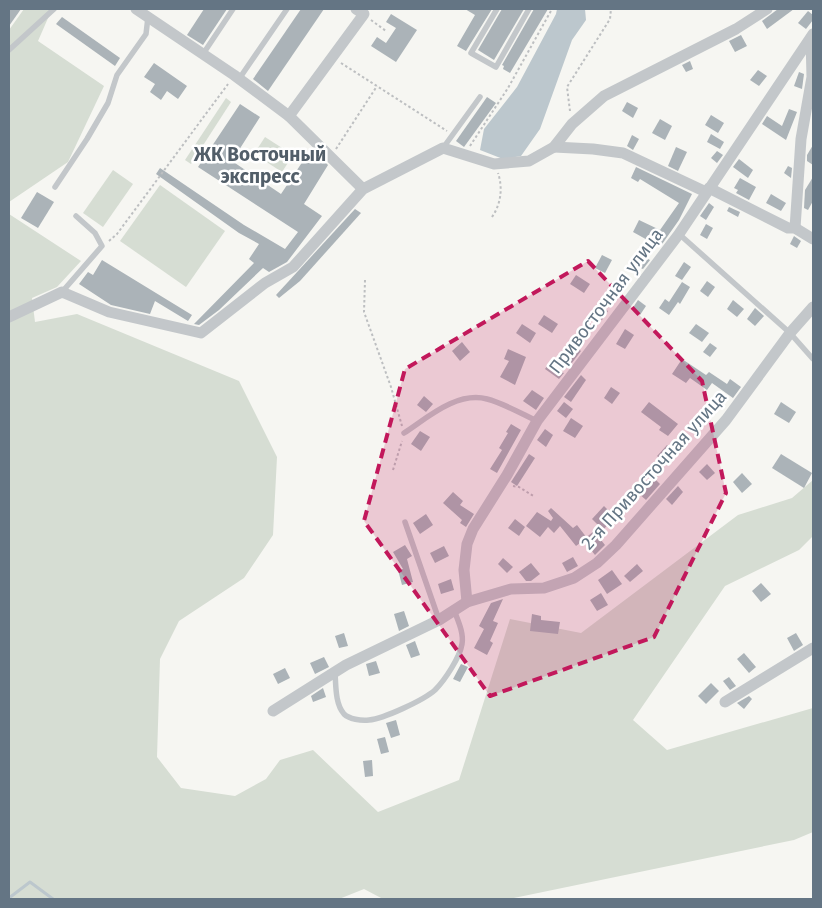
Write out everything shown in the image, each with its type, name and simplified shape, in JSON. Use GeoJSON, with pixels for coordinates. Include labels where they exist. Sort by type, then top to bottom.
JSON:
{"type":"FeatureCollection","features":[{"type":"Feature","properties":{"kind":"street"},"geometry":{"type":"LineString","coordinates":[[9,317],[62,292],[109,312],[201,333],[265,283],[293,267],[363,189],[443,148],[494,164],[529,161],[554,147],[572,124],[604,96],[736,29],[767,9]]}},
{"type":"Feature","properties":{"kind":"street"},"geometry":{"type":"LineString","coordinates":[[289,116],[332,57],[362,10]]}},
{"type":"Feature","properties":{"kind":"street"},"geometry":{"type":"LineString","coordinates":[[141,12],[289,116],[363,189]]}},
{"type":"Feature","properties":{"kind":"street"},"geometry":{"type":"LineString","coordinates":[[795,228],[801,138],[812,77],[812,36]]}},
{"type":"Feature","properties":{"kind":"street","name":"Привосточная улица"},"geometry":{"type":"LineString","coordinates":[[467,602],[464,570],[467,544],[473,529],[503,482],[537,421],[679,234],[812,36]]}},
{"type":"Feature","properties":{"kind":"street"},"geometry":{"type":"LineString","coordinates":[[554,147],[593,149],[623,154],[708,190],[788,228],[795,228],[813,239]]}},
{"type":"Feature","properties":{"kind":"street","name":"2-я Привосточная улица"},"geometry":{"type":"LineString","coordinates":[[273,711],[346,665],[439,620],[467,602],[511,589],[544,588],[574,578],[597,563],[616,545],[726,420],[790,333],[813,307]]}},
{"type":"Feature","properties":{"kind":"street"},"geometry":{"type":"LineString","coordinates":[[725,702],[813,648]]}},
{"type":"Feature","properties":{"kind":"lane"},"geometry":{"type":"LineString","coordinates":[[9,50],[54,9]]}},
{"type":"Feature","properties":{"kind":"lane"},"geometry":{"type":"LineString","coordinates":[[202,54],[233,9]]}},
{"type":"Feature","properties":{"kind":"lane"},"geometry":{"type":"LineString","coordinates":[[236,77],[287,9]]}},
{"type":"Feature","properties":{"kind":"lane"},"geometry":{"type":"LineString","coordinates":[[497,9],[471,53],[496,67],[529,9]]}},
{"type":"Feature","properties":{"kind":"lane"},"geometry":{"type":"LineString","coordinates":[[55,187],[108,103],[117,75],[146,34],[141,12]]}},
{"type":"Feature","properties":{"kind":"lane"},"geometry":{"type":"LineString","coordinates":[[443,148],[480,97]]}},
{"type":"Feature","properties":{"kind":"lane"},"geometry":{"type":"LineString","coordinates":[[62,292],[102,246],[95,234],[76,216]]}},
{"type":"Feature","properties":{"kind":"lane"},"geometry":{"type":"LineString","coordinates":[[679,234],[790,333],[813,359]]}},
{"type":"Feature","properties":{"kind":"lane"},"geometry":{"type":"LineString","coordinates":[[404,433],[452,403],[473,397],[487,399],[537,421]]}},
{"type":"Feature","properties":{"kind":"lane"},"geometry":{"type":"LineString","coordinates":[[405,522],[439,620]]}},
{"type":"Feature","properties":{"kind":"lane"},"geometry":{"type":"LineString","coordinates":[[335,673],[338,698],[343,713],[350,718],[368,721],[392,713],[433,692],[445,679],[462,646],[462,636],[454,610]]}},
{"type":"Feature","properties":{"kind":"path"},"geometry":{"type":"LineString","coordinates":[[466,155],[474,139],[508,88],[552,9]]}},
{"type":"Feature","properties":{"kind":"path"},"geometry":{"type":"LineString","coordinates":[[572,124],[568,88],[610,19],[611,9]]}},
{"type":"Feature","properties":{"kind":"path"},"geometry":{"type":"LineString","coordinates":[[362,10],[386,30]]}},
{"type":"Feature","properties":{"kind":"path"},"geometry":{"type":"LineString","coordinates":[[332,57],[453,135]]}},
{"type":"Feature","properties":{"kind":"path"},"geometry":{"type":"LineString","coordinates":[[102,246],[117,234],[236,77]]}},
{"type":"Feature","properties":{"kind":"path"},"geometry":{"type":"LineString","coordinates":[[331,157],[377,86]]}},
{"type":"Feature","properties":{"kind":"path"},"geometry":{"type":"LineString","coordinates":[[492,217],[497,209],[501,194],[500,177],[494,164]]}},
{"type":"Feature","properties":{"kind":"path"},"geometry":{"type":"LineString","coordinates":[[365,280],[364,312],[392,387],[404,433],[393,470]]}},
{"type":"Feature","properties":{"kind":"path"},"geometry":{"type":"LineString","coordinates":[[503,482],[519,487],[535,497]]}},
{"type":"Feature","properties":{"kind":"highlighted area"},"geometry":{"type":"Polygon","coordinates":[[[588,261],[702,381],[726,493],[654,637],[490,696],[364,521],[405,369],[588,261]]]}},
{"type":"Feature","properties":{"kind":"shaded area"},"geometry":{"type":"Polygon","coordinates":[[[24,9],[52,9],[38,41],[104,86],[68,162],[9,202],[9,30],[24,9]]]}},
{"type":"Feature","properties":{"kind":"shaded area"},"geometry":{"type":"Polygon","coordinates":[[[557,9],[585,9],[586,20],[572,40],[540,129],[521,156],[503,159],[480,150],[484,129],[517,87],[557,9]]]}},
{"type":"Feature","properties":{"kind":"shaded area"},"geometry":{"type":"Polygon","coordinates":[[[226,98],[231,102],[191,164],[185,160],[226,98]]]}},
{"type":"Feature","properties":{"kind":"shaded area"},"geometry":{"type":"Polygon","coordinates":[[[265,137],[293,155],[282,172],[254,154],[265,137]]]}},
{"type":"Feature","properties":{"kind":"shaded area"},"geometry":{"type":"Polygon","coordinates":[[[113,170],[133,184],[103,227],[83,213],[113,170]]]}},
{"type":"Feature","properties":{"kind":"shaded area"},"geometry":{"type":"Polygon","coordinates":[[[160,185],[225,231],[186,287],[120,241],[160,185]]]}},
{"type":"Feature","properties":{"kind":"shaded area"},"geometry":{"type":"Polygon","coordinates":[[[9,214],[81,261],[57,287],[32,298],[35,322],[77,314],[239,381],[277,457],[273,535],[244,578],[179,621],[160,659],[157,757],[181,788],[235,796],[266,779],[280,760],[313,750],[378,812],[459,780],[510,619],[581,633],[738,515],[792,498],[813,480],[813,536],[799,550],[725,586],[633,720],[667,750],[813,708],[813,832],[794,840],[509,899],[383,899],[364,889],[339,899],[9,899],[9,214]]]}},
{"type":"Feature","properties":{"kind":"building"},"geometry":{"type":"Polygon","coordinates":[[[9,9],[21,9],[9,26],[9,9]]]}},
{"type":"Feature","properties":{"kind":"building"},"geometry":{"type":"Polygon","coordinates":[[[204,9],[227,9],[203,45],[187,35],[204,9]]]}},
{"type":"Feature","properties":{"kind":"building"},"geometry":{"type":"Polygon","coordinates":[[[301,9],[324,9],[268,91],[253,79],[301,9]]]}},
{"type":"Feature","properties":{"kind":"building"},"geometry":{"type":"Polygon","coordinates":[[[465,9],[492,9],[466,51],[457,46],[475,15],[465,9]]]}},
{"type":"Feature","properties":{"kind":"building"},"geometry":{"type":"Polygon","coordinates":[[[502,9],[524,9],[494,60],[478,50],[502,9]]]}},
{"type":"Feature","properties":{"kind":"building"},"geometry":{"type":"Polygon","coordinates":[[[534,9],[548,9],[510,73],[503,69],[504,66],[502,65],[534,9]]]}},
{"type":"Feature","properties":{"kind":"building"},"geometry":{"type":"Polygon","coordinates":[[[778,9],[794,9],[767,29],[762,21],[778,9]]]}},
{"type":"Feature","properties":{"kind":"building"},"geometry":{"type":"Polygon","coordinates":[[[808,11],[813,15],[813,20],[806,29],[798,23],[808,11]]]}},
{"type":"Feature","properties":{"kind":"building"},"geometry":{"type":"Polygon","coordinates":[[[391,14],[417,30],[396,62],[371,46],[377,37],[386,43],[396,28],[386,22],[391,14]]]}},
{"type":"Feature","properties":{"kind":"building"},"geometry":{"type":"Polygon","coordinates":[[[62,17],[120,58],[115,66],[56,24],[62,17]]]}},
{"type":"Feature","properties":{"kind":"building"},"geometry":{"type":"Polygon","coordinates":[[[741,35],[747,46],[735,52],[729,41],[741,35]]]}},
{"type":"Feature","properties":{"kind":"building"},"geometry":{"type":"Polygon","coordinates":[[[690,61],[693,69],[686,72],[682,65],[690,61]]]}},
{"type":"Feature","properties":{"kind":"building"},"geometry":{"type":"Polygon","coordinates":[[[154,63],[187,86],[178,99],[167,91],[161,100],[150,92],[155,84],[144,77],[154,63]]]}},
{"type":"Feature","properties":{"kind":"building"},"geometry":{"type":"Polygon","coordinates":[[[758,70],[767,76],[759,86],[750,80],[758,70]]]}},
{"type":"Feature","properties":{"kind":"building"},"geometry":{"type":"Polygon","coordinates":[[[799,72],[804,74],[802,89],[794,86],[799,72]]]}},
{"type":"Feature","properties":{"kind":"building"},"geometry":{"type":"Polygon","coordinates":[[[487,97],[496,103],[464,147],[456,141],[487,97]]]}},
{"type":"Feature","properties":{"kind":"building"},"geometry":{"type":"Polygon","coordinates":[[[627,102],[638,108],[633,118],[622,111],[627,102]]]}},
{"type":"Feature","properties":{"kind":"building"},"geometry":{"type":"Polygon","coordinates":[[[240,104],[260,117],[232,161],[281,194],[311,149],[328,165],[304,204],[322,216],[287,262],[269,272],[263,268],[219,310],[199,325],[194,324],[254,263],[249,259],[259,244],[239,233],[156,174],[160,168],[244,225],[285,249],[298,232],[198,167],[240,104]]]}},
{"type":"Feature","properties":{"kind":"building"},"geometry":{"type":"Polygon","coordinates":[[[789,109],[797,112],[786,140],[762,124],[767,116],[782,126],[789,109]]]}},
{"type":"Feature","properties":{"kind":"building"},"geometry":{"type":"Polygon","coordinates":[[[711,115],[724,123],[718,133],[705,125],[711,115]]]}},
{"type":"Feature","properties":{"kind":"building"},"geometry":{"type":"Polygon","coordinates":[[[660,119],[672,126],[665,140],[652,133],[660,119]]]}},
{"type":"Feature","properties":{"kind":"building"},"geometry":{"type":"Polygon","coordinates":[[[711,134],[724,142],[720,149],[707,142],[711,134]]]}},
{"type":"Feature","properties":{"kind":"building"},"geometry":{"type":"Polygon","coordinates":[[[632,135],[639,139],[633,150],[627,146],[632,135]]]}},
{"type":"Feature","properties":{"kind":"building"},"geometry":{"type":"Polygon","coordinates":[[[813,145],[813,165],[807,161],[807,155],[813,145]]]}},
{"type":"Feature","properties":{"kind":"building"},"geometry":{"type":"Polygon","coordinates":[[[676,147],[687,152],[678,171],[668,166],[676,147]]]}},
{"type":"Feature","properties":{"kind":"building"},"geometry":{"type":"Polygon","coordinates":[[[717,151],[723,155],[717,163],[711,158],[717,151]]]}},
{"type":"Feature","properties":{"kind":"building"},"geometry":{"type":"Polygon","coordinates":[[[739,159],[753,170],[748,178],[733,167],[739,159]]]}},
{"type":"Feature","properties":{"kind":"building"},"geometry":{"type":"Polygon","coordinates":[[[788,166],[792,168],[791,178],[784,173],[788,166]]]}},
{"type":"Feature","properties":{"kind":"building"},"geometry":{"type":"Polygon","coordinates":[[[636,167],[692,194],[679,220],[660,247],[633,232],[639,220],[660,230],[679,203],[640,179],[638,182],[631,178],[636,167]]]}},
{"type":"Feature","properties":{"kind":"building"},"geometry":{"type":"Polygon","coordinates":[[[813,177],[813,201],[808,210],[804,208],[805,190],[813,177]]]}},
{"type":"Feature","properties":{"kind":"building"},"geometry":{"type":"Polygon","coordinates":[[[740,178],[756,187],[749,200],[736,193],[738,190],[734,188],[740,178]]]}},
{"type":"Feature","properties":{"kind":"building"},"geometry":{"type":"Polygon","coordinates":[[[37,192],[54,202],[38,228],[21,218],[37,192]]]}},
{"type":"Feature","properties":{"kind":"building"},"geometry":{"type":"Polygon","coordinates":[[[771,194],[786,203],[781,211],[766,203],[771,194]]]}},
{"type":"Feature","properties":{"kind":"building"},"geometry":{"type":"Polygon","coordinates":[[[709,203],[714,207],[706,220],[700,216],[709,203]]]}},
{"type":"Feature","properties":{"kind":"building"},"geometry":{"type":"Polygon","coordinates":[[[729,207],[740,212],[738,217],[727,211],[729,207]]]}},
{"type":"Feature","properties":{"kind":"building"},"geometry":{"type":"Polygon","coordinates":[[[355,209],[361,213],[300,281],[279,298],[276,295],[355,209]]]}},
{"type":"Feature","properties":{"kind":"building"},"geometry":{"type":"Polygon","coordinates":[[[706,224],[713,228],[707,239],[700,235],[706,224]]]}},
{"type":"Feature","properties":{"kind":"building"},"geometry":{"type":"Polygon","coordinates":[[[794,236],[801,241],[797,248],[790,244],[794,236]]]}},
{"type":"Feature","properties":{"kind":"building"},"geometry":{"type":"Polygon","coordinates":[[[602,255],[612,260],[605,273],[595,268],[602,255]]]}},
{"type":"Feature","properties":{"kind":"building"},"geometry":{"type":"Polygon","coordinates":[[[644,257],[650,260],[643,269],[638,267],[644,257]]]}},
{"type":"Feature","properties":{"kind":"building"},"geometry":{"type":"Polygon","coordinates":[[[102,260],[192,315],[188,321],[155,301],[150,314],[111,305],[79,284],[88,272],[93,275],[102,260]]]}},
{"type":"Feature","properties":{"kind":"building"},"geometry":{"type":"Polygon","coordinates":[[[684,262],[691,267],[682,280],[675,276],[684,262]]]}},
{"type":"Feature","properties":{"kind":"building"},"geometry":{"type":"Polygon","coordinates":[[[576,275],[590,284],[584,293],[570,284],[576,275]]]}},
{"type":"Feature","properties":{"kind":"building"},"geometry":{"type":"Polygon","coordinates":[[[707,281],[715,287],[708,297],[700,291],[707,281]]]}},
{"type":"Feature","properties":{"kind":"building"},"geometry":{"type":"Polygon","coordinates":[[[682,282],[690,287],[680,304],[678,302],[669,315],[659,308],[665,299],[669,302],[682,282]]]}},
{"type":"Feature","properties":{"kind":"building"},"geometry":{"type":"Polygon","coordinates":[[[638,300],[646,306],[640,315],[632,309],[638,300]]]}},
{"type":"Feature","properties":{"kind":"building"},"geometry":{"type":"Polygon","coordinates":[[[733,300],[744,309],[737,317],[727,309],[733,300]]]}},
{"type":"Feature","properties":{"kind":"building"},"geometry":{"type":"Polygon","coordinates":[[[600,306],[608,311],[602,320],[594,315],[600,306]]]}},
{"type":"Feature","properties":{"kind":"building"},"geometry":{"type":"Polygon","coordinates":[[[755,308],[764,316],[755,326],[747,319],[755,308]]]}},
{"type":"Feature","properties":{"kind":"building"},"geometry":{"type":"Polygon","coordinates":[[[544,315],[558,324],[552,333],[538,324],[544,315]]]}},
{"type":"Feature","properties":{"kind":"building"},"geometry":{"type":"Polygon","coordinates":[[[522,324],[536,333],[530,343],[516,333],[522,324]]]}},
{"type":"Feature","properties":{"kind":"building"},"geometry":{"type":"Polygon","coordinates":[[[696,324],[709,333],[702,342],[689,333],[696,324]]]}},
{"type":"Feature","properties":{"kind":"building"},"geometry":{"type":"Polygon","coordinates":[[[625,329],[634,335],[625,349],[616,344],[625,329]]]}},
{"type":"Feature","properties":{"kind":"building"},"geometry":{"type":"Polygon","coordinates":[[[576,334],[583,339],[576,347],[581,351],[568,368],[562,364],[569,354],[563,350],[576,334]]]}},
{"type":"Feature","properties":{"kind":"building"},"geometry":{"type":"Polygon","coordinates":[[[462,342],[470,352],[460,361],[452,351],[462,342]]]}},
{"type":"Feature","properties":{"kind":"building"},"geometry":{"type":"Polygon","coordinates":[[[710,343],[717,348],[710,357],[703,352],[710,343]]]}},
{"type":"Feature","properties":{"kind":"building"},"geometry":{"type":"Polygon","coordinates":[[[508,349],[526,357],[515,385],[500,377],[509,361],[504,359],[508,349]]]}},
{"type":"Feature","properties":{"kind":"building"},"geometry":{"type":"Polygon","coordinates":[[[682,359],[706,375],[709,372],[727,384],[730,379],[741,387],[733,398],[712,383],[707,390],[690,378],[686,383],[672,374],[682,359]]]}},
{"type":"Feature","properties":{"kind":"building"},"geometry":{"type":"Polygon","coordinates":[[[547,366],[564,373],[559,379],[545,369],[547,366]]]}},
{"type":"Feature","properties":{"kind":"building"},"geometry":{"type":"Polygon","coordinates":[[[581,375],[586,380],[571,402],[564,397],[581,375]]]}},
{"type":"Feature","properties":{"kind":"building"},"geometry":{"type":"Polygon","coordinates":[[[611,387],[620,393],[612,404],[604,398],[611,387]]]}},
{"type":"Feature","properties":{"kind":"building"},"geometry":{"type":"Polygon","coordinates":[[[532,390],[544,398],[536,410],[523,401],[532,390]]]}},
{"type":"Feature","properties":{"kind":"building"},"geometry":{"type":"Polygon","coordinates":[[[424,396],[433,404],[426,412],[417,405],[424,396]]]}},
{"type":"Feature","properties":{"kind":"building"},"geometry":{"type":"Polygon","coordinates":[[[564,402],[573,409],[566,418],[557,411],[564,402]]]}},
{"type":"Feature","properties":{"kind":"building"},"geometry":{"type":"Polygon","coordinates":[[[649,402],[678,424],[668,436],[659,430],[661,427],[641,412],[649,402]]]}},
{"type":"Feature","properties":{"kind":"building"},"geometry":{"type":"Polygon","coordinates":[[[781,402],[796,412],[789,423],[774,414],[781,402]]]}},
{"type":"Feature","properties":{"kind":"building"},"geometry":{"type":"Polygon","coordinates":[[[571,418],[583,426],[575,438],[563,431],[571,418]]]}},
{"type":"Feature","properties":{"kind":"building"},"geometry":{"type":"Polygon","coordinates":[[[511,424],[521,430],[497,473],[490,469],[502,450],[499,448],[511,424]]]}},
{"type":"Feature","properties":{"kind":"building"},"geometry":{"type":"Polygon","coordinates":[[[545,429],[553,435],[546,447],[537,440],[545,429]]]}},
{"type":"Feature","properties":{"kind":"building"},"geometry":{"type":"Polygon","coordinates":[[[420,431],[430,437],[421,451],[411,444],[420,431]]]}},
{"type":"Feature","properties":{"kind":"building"},"geometry":{"type":"Polygon","coordinates":[[[667,445],[677,454],[667,465],[657,456],[667,445]]]}},
{"type":"Feature","properties":{"kind":"building"},"geometry":{"type":"Polygon","coordinates":[[[529,454],[535,458],[517,486],[511,482],[529,454]]]}},
{"type":"Feature","properties":{"kind":"building"},"geometry":{"type":"Polygon","coordinates":[[[781,454],[812,473],[804,488],[772,468],[781,454]]]}},
{"type":"Feature","properties":{"kind":"building"},"geometry":{"type":"Polygon","coordinates":[[[707,464],[715,473],[707,480],[699,472],[707,464]]]}},
{"type":"Feature","properties":{"kind":"building"},"geometry":{"type":"Polygon","coordinates":[[[742,473],[752,484],[742,493],[733,482],[742,473]]]}},
{"type":"Feature","properties":{"kind":"building"},"geometry":{"type":"Polygon","coordinates":[[[653,477],[660,484],[646,500],[638,493],[653,477]]]}},
{"type":"Feature","properties":{"kind":"building"},"geometry":{"type":"Polygon","coordinates":[[[678,486],[683,492],[672,505],[666,499],[678,486]]]}},
{"type":"Feature","properties":{"kind":"building"},"geometry":{"type":"Polygon","coordinates":[[[453,492],[463,501],[460,505],[474,514],[466,527],[460,523],[462,520],[443,503],[453,492]]]}},
{"type":"Feature","properties":{"kind":"building"},"geometry":{"type":"Polygon","coordinates":[[[604,506],[615,517],[603,530],[592,519],[604,506]]]}},
{"type":"Feature","properties":{"kind":"building"},"geometry":{"type":"Polygon","coordinates":[[[551,508],[573,528],[577,525],[587,538],[576,546],[560,526],[554,533],[548,527],[540,537],[526,526],[537,512],[551,521],[553,518],[548,511],[551,508]]]}},
{"type":"Feature","properties":{"kind":"building"},"geometry":{"type":"Polygon","coordinates":[[[426,514],[433,525],[420,534],[413,523],[426,514]]]}},
{"type":"Feature","properties":{"kind":"building"},"geometry":{"type":"Polygon","coordinates":[[[515,519],[525,527],[519,536],[508,528],[515,519]]]}},
{"type":"Feature","properties":{"kind":"building"},"geometry":{"type":"Polygon","coordinates":[[[594,531],[605,545],[595,555],[583,540],[594,531]]]}},
{"type":"Feature","properties":{"kind":"building"},"geometry":{"type":"Polygon","coordinates":[[[405,545],[412,556],[407,559],[413,582],[402,585],[398,570],[403,569],[393,552],[405,545]]]}},
{"type":"Feature","properties":{"kind":"building"},"geometry":{"type":"Polygon","coordinates":[[[444,546],[449,556],[435,563],[430,553],[444,546]]]}},
{"type":"Feature","properties":{"kind":"building"},"geometry":{"type":"Polygon","coordinates":[[[573,557],[578,566],[567,572],[562,563],[573,557]]]}},
{"type":"Feature","properties":{"kind":"building"},"geometry":{"type":"Polygon","coordinates":[[[503,558],[513,567],[507,573],[498,564],[503,558]]]}},
{"type":"Feature","properties":{"kind":"building"},"geometry":{"type":"Polygon","coordinates":[[[531,563],[540,574],[531,581],[526,581],[519,572],[531,563]]]}},
{"type":"Feature","properties":{"kind":"building"},"geometry":{"type":"Polygon","coordinates":[[[637,564],[643,571],[630,582],[624,576],[637,564]]]}},
{"type":"Feature","properties":{"kind":"building"},"geometry":{"type":"Polygon","coordinates":[[[612,570],[622,584],[607,594],[598,580],[612,570]]]}},
{"type":"Feature","properties":{"kind":"building"},"geometry":{"type":"Polygon","coordinates":[[[451,579],[454,590],[441,594],[438,584],[451,579]]]}},
{"type":"Feature","properties":{"kind":"building"},"geometry":{"type":"Polygon","coordinates":[[[761,583],[771,594],[761,602],[752,591],[761,583]]]}},
{"type":"Feature","properties":{"kind":"building"},"geometry":{"type":"Polygon","coordinates":[[[601,593],[608,605],[597,611],[590,600],[601,593]]]}},
{"type":"Feature","properties":{"kind":"building"},"geometry":{"type":"Polygon","coordinates":[[[503,599],[493,621],[498,623],[490,641],[493,643],[487,655],[474,648],[484,629],[479,626],[491,603],[503,599]]]}},
{"type":"Feature","properties":{"kind":"building"},"geometry":{"type":"Polygon","coordinates":[[[404,611],[409,626],[399,631],[394,614],[404,611]]]}},
{"type":"Feature","properties":{"kind":"building"},"geometry":{"type":"Polygon","coordinates":[[[532,614],[541,616],[541,620],[560,622],[558,634],[530,631],[532,614]]]}},
{"type":"Feature","properties":{"kind":"building"},"geometry":{"type":"Polygon","coordinates":[[[344,633],[348,646],[339,648],[335,636],[344,633]]]}},
{"type":"Feature","properties":{"kind":"building"},"geometry":{"type":"Polygon","coordinates":[[[796,633],[803,645],[794,651],[787,638],[796,633]]]}},
{"type":"Feature","properties":{"kind":"building"},"geometry":{"type":"Polygon","coordinates":[[[415,641],[420,655],[411,658],[406,645],[415,641]]]}},
{"type":"Feature","properties":{"kind":"building"},"geometry":{"type":"Polygon","coordinates":[[[744,653],[756,667],[749,673],[737,659],[744,653]]]}},
{"type":"Feature","properties":{"kind":"building"},"geometry":{"type":"Polygon","coordinates":[[[324,657],[329,667],[315,674],[310,663],[324,657]]]}},
{"type":"Feature","properties":{"kind":"building"},"geometry":{"type":"Polygon","coordinates":[[[376,661],[380,673],[369,676],[366,664],[376,661]]]}},
{"type":"Feature","properties":{"kind":"building"},"geometry":{"type":"Polygon","coordinates":[[[461,664],[468,667],[460,682],[453,679],[461,664]]]}},
{"type":"Feature","properties":{"kind":"building"},"geometry":{"type":"Polygon","coordinates":[[[285,668],[290,678],[278,684],[273,674],[285,668]]]}},
{"type":"Feature","properties":{"kind":"building"},"geometry":{"type":"Polygon","coordinates":[[[729,677],[736,686],[730,690],[723,681],[729,677]]]}},
{"type":"Feature","properties":{"kind":"building"},"geometry":{"type":"Polygon","coordinates":[[[711,683],[719,691],[706,704],[698,696],[711,683]]]}},
{"type":"Feature","properties":{"kind":"building"},"geometry":{"type":"Polygon","coordinates":[[[323,688],[326,697],[313,702],[311,696],[323,688]]]}},
{"type":"Feature","properties":{"kind":"building"},"geometry":{"type":"Polygon","coordinates":[[[749,696],[752,699],[744,709],[737,703],[749,696]]]}},
{"type":"Feature","properties":{"kind":"building"},"geometry":{"type":"Polygon","coordinates":[[[396,720],[400,735],[391,738],[386,723],[396,720]]]}},
{"type":"Feature","properties":{"kind":"building"},"geometry":{"type":"Polygon","coordinates":[[[385,737],[389,752],[381,754],[377,739],[385,737]]]}},
{"type":"Feature","properties":{"kind":"building"},"geometry":{"type":"Polygon","coordinates":[[[372,760],[373,776],[365,777],[363,761],[372,760]]]}},
{"type":"Feature","properties":{"kind":"waterway"},"geometry":{"type":"LineString","coordinates":[[9,898],[30,882],[53,899]]}},
{"type":"Feature","properties":{"kind":"district","name":"ЖК Восточный экспресс"},"geometry":{"type":"Point","coordinates":[260,165]}}]}
